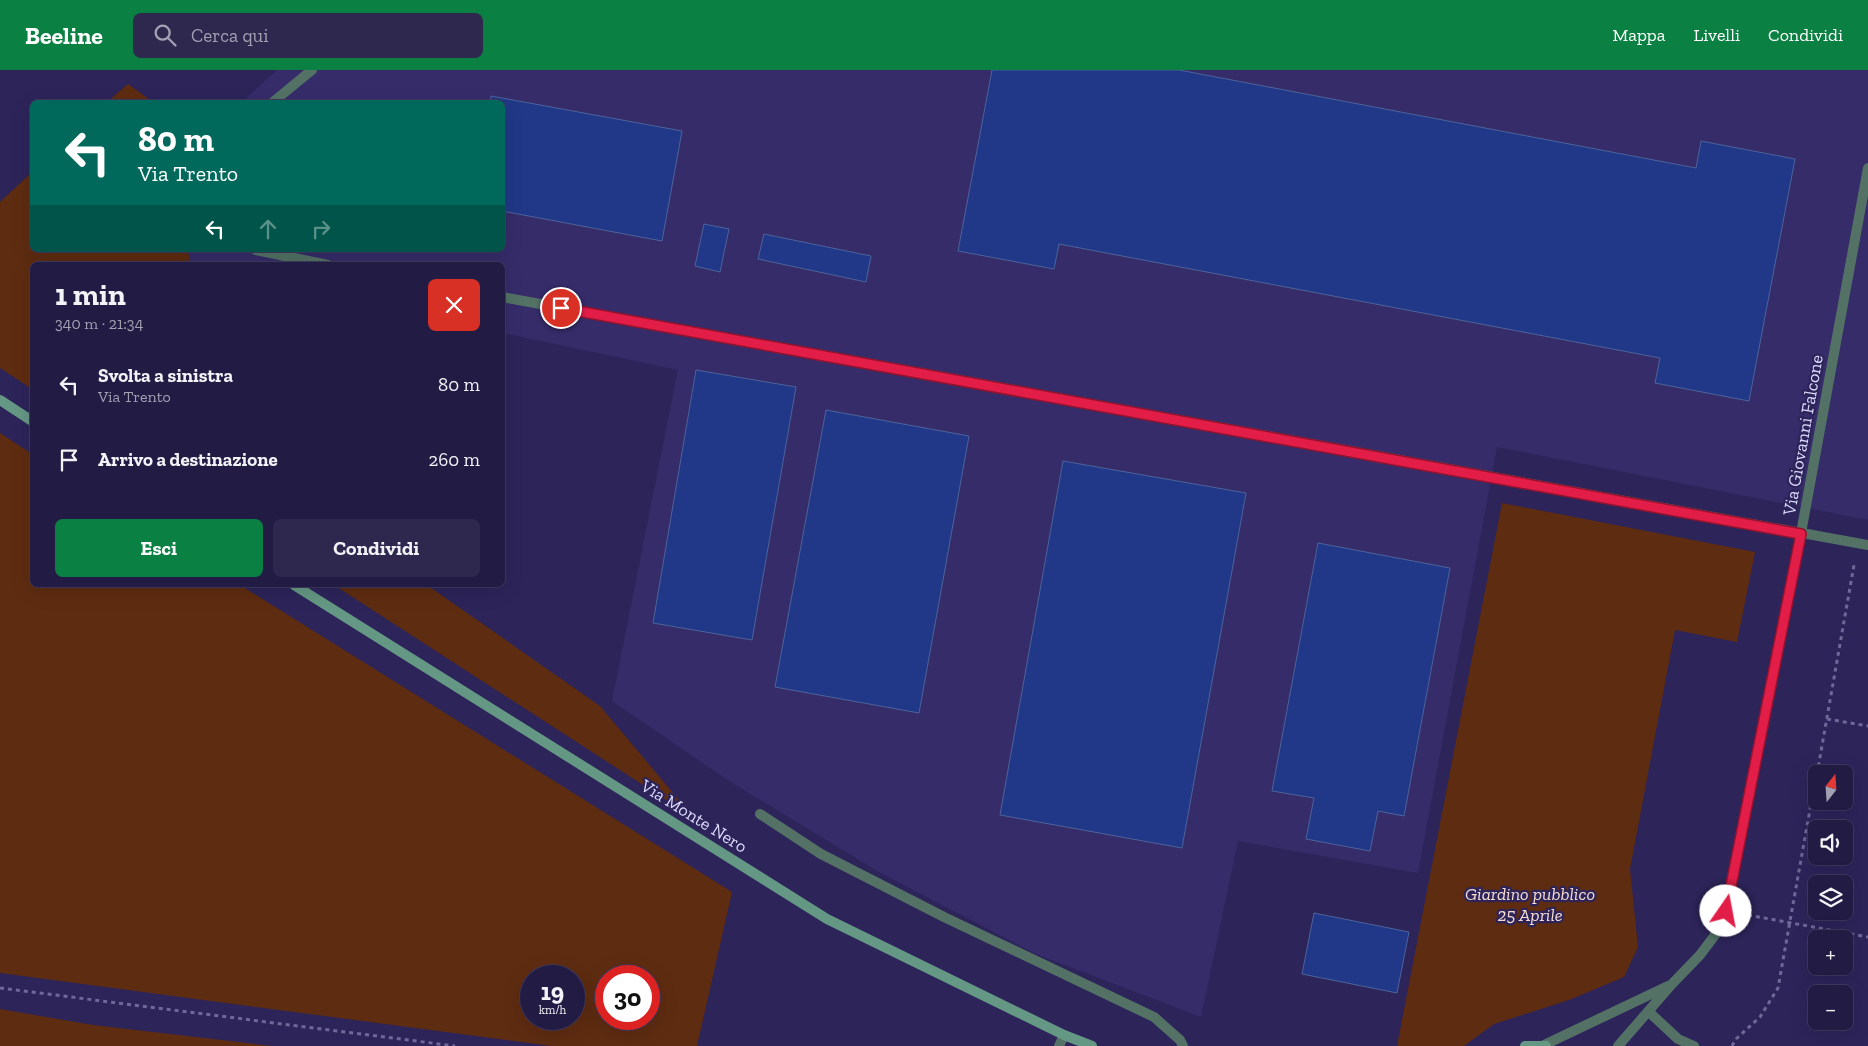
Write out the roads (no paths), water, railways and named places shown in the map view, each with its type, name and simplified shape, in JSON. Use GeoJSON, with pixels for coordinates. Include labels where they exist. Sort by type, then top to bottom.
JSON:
{"type":"FeatureCollection","features":[{"type":"Feature","properties":{"kind":"street"},"geometry":{"type":"LineString","coordinates":[[275,100],[312,70]]}},
{"type":"Feature","properties":{"kind":"street","name":"Via Giovanni Falcone"},"geometry":{"type":"LineString","coordinates":[[1618,1046],[1700,955],[1715,935],[1726,911],[1801,534],[1868,168]]}},
{"type":"Feature","properties":{"kind":"street"},"geometry":{"type":"LineString","coordinates":[[266,252],[314,262]]}},
{"type":"Feature","properties":{"kind":"street"},"geometry":{"type":"LineString","coordinates":[[505,298],[1863,544]]}},
{"type":"Feature","properties":{"kind":"street"},"geometry":{"type":"LineString","coordinates":[[0,400],[30,420]]}},
{"type":"Feature","properties":{"kind":"street","name":"Via Monte Nero"},"geometry":{"type":"LineString","coordinates":[[297,587],[827,919],[1064,1036],[1092,1046]]}},
{"type":"Feature","properties":{"kind":"street"},"geometry":{"type":"LineString","coordinates":[[760,814],[821,854],[944,917],[1154,1017],[1180,1040],[1183,1046]]}},
{"type":"Feature","properties":{"kind":"street","name":"Via Giovanni Falcone"},"geometry":{"type":"LineString","coordinates":[[1545,1046],[1672,984]]}},
{"type":"Feature","properties":{"kind":"street"},"geometry":{"type":"LineString","coordinates":[[1649,1012],[1678,1039],[1694,1046]]}},
{"type":"Feature","properties":{"kind":"street"},"geometry":{"type":"LineString","coordinates":[[1060,1046],[1064,1036]]}},
{"type":"Feature","properties":{"kind":"street"},"geometry":{"type":"LineString","coordinates":[[1525,1046],[1545,1046]]}},
{"type":"Feature","properties":{"kind":"park label","name":"Giardino pubblico 25 Aprile"},"geometry":{"type":"Point","coordinates":[1530,904]}}]}
